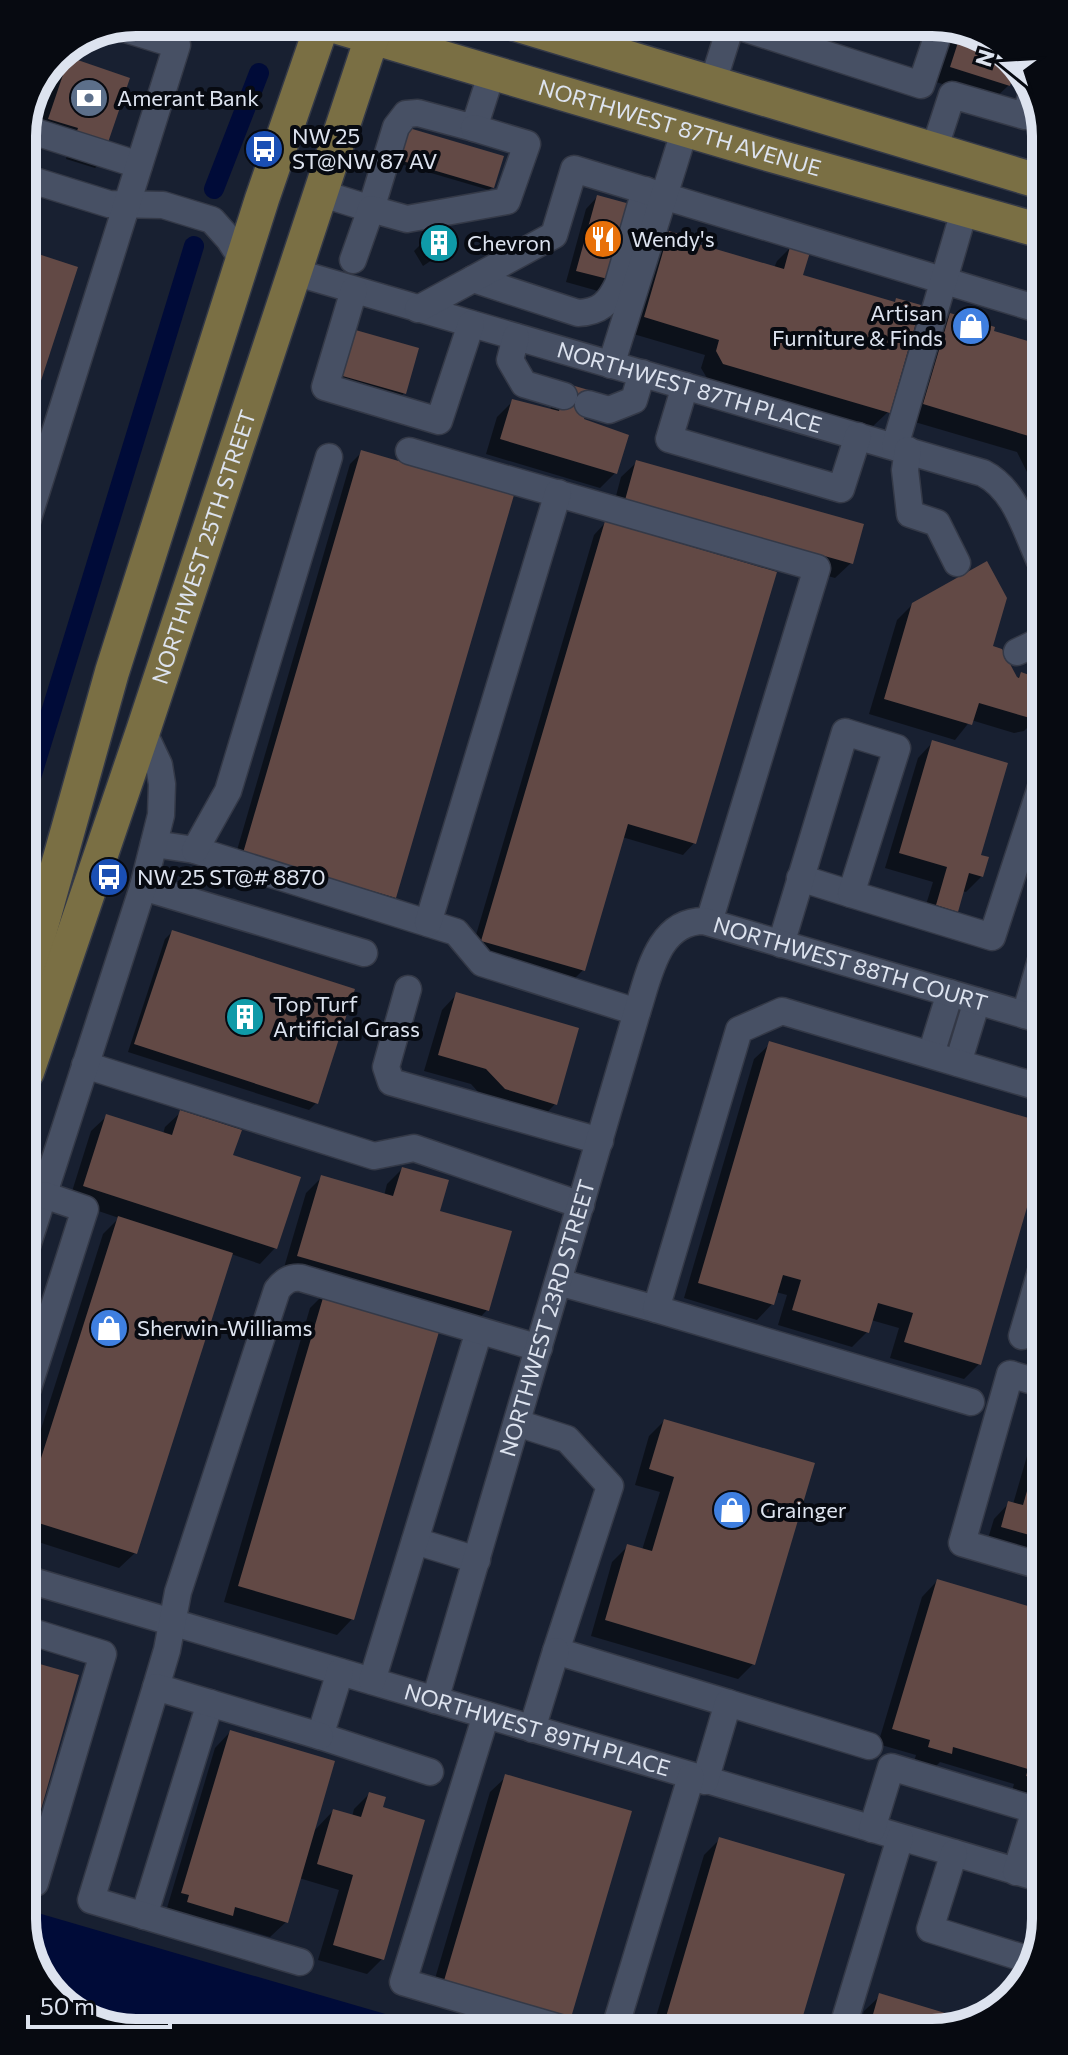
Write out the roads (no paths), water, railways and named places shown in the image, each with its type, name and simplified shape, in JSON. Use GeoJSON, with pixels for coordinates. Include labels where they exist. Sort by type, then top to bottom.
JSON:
{"type":"FeatureCollection","features":[{"type":"Feature","properties":{"kind":"main road"},"geometry":{"type":"LineString","coordinates":[[36,944],[112,672],[262,199],[318,36]]}},
{"type":"Feature","properties":{"kind":"main road","name":"NORTHWEST 25TH STREET"},"geometry":{"type":"LineString","coordinates":[[36,1046],[372,36]]}},
{"type":"Feature","properties":{"kind":"main road","name":"NORTHWEST 87TH AVENUE"},"geometry":{"type":"LineString","coordinates":[[393,36],[492,72],[1032,228]]}},
{"type":"Feature","properties":{"kind":"main road"},"geometry":{"type":"LineString","coordinates":[[579,36],[713,82],[1032,179]]}},
{"type":"Feature","properties":{"kind":"main road"},"geometry":{"type":"LineString","coordinates":[[879,185],[906,178],[922,169],[934,150]]}},
{"type":"Feature","properties":{"kind":"main road"},"geometry":{"type":"LineString","coordinates":[[112,672],[132,763]]}},
{"type":"Feature","properties":{"kind":"street"},"geometry":{"type":"LineString","coordinates":[[36,493],[177,45],[148,36]]}},
{"type":"Feature","properties":{"kind":"street"},"geometry":{"type":"LineString","coordinates":[[713,82],[726,36]]}},
{"type":"Feature","properties":{"kind":"street"},"geometry":{"type":"LineString","coordinates":[[770,36],[921,85],[938,36]]}},
{"type":"Feature","properties":{"kind":"street"},"geometry":{"type":"LineString","coordinates":[[474,128],[492,72]]}},
{"type":"Feature","properties":{"kind":"street"},"geometry":{"type":"LineString","coordinates":[[934,150],[952,95],[1025,116],[1027,108]]}},
{"type":"Feature","properties":{"kind":"street"},"geometry":{"type":"LineString","coordinates":[[320,193],[371,209],[407,219],[507,201],[527,144],[418,113],[406,114],[396,127],[371,209],[353,260]]}},
{"type":"Feature","properties":{"kind":"street"},"geometry":{"type":"LineString","coordinates":[[473,279],[578,313],[591,312],[604,306],[618,284],[654,193],[685,129]]}},
{"type":"Feature","properties":{"kind":"street"},"geometry":{"type":"LineString","coordinates":[[36,132],[139,165]]}},
{"type":"Feature","properties":{"kind":"street"},"geometry":{"type":"LineString","coordinates":[[418,309],[554,235],[574,169],[1032,307]]}},
{"type":"Feature","properties":{"kind":"street"},"geometry":{"type":"LineString","coordinates":[[36,181],[109,204],[163,205],[212,220],[240,213],[262,199]]}},
{"type":"Feature","properties":{"kind":"street"},"geometry":{"type":"LineString","coordinates":[[611,365],[654,193]]}},
{"type":"Feature","properties":{"kind":"street"},"geometry":{"type":"LineString","coordinates":[[957,563],[937,523],[910,514],[902,448],[965,208]]}},
{"type":"Feature","properties":{"kind":"street"},"geometry":{"type":"LineString","coordinates":[[212,220],[243,261]]}},
{"type":"Feature","properties":{"kind":"street","name":"NORTHWEST 87TH PLACE"},"geometry":{"type":"LineString","coordinates":[[294,272],[902,448],[993,478],[1011,498],[1032,544]]}},
{"type":"Feature","properties":{"kind":"street"},"geometry":{"type":"LineString","coordinates":[[354,290],[325,387],[439,421],[471,324]]}},
{"type":"Feature","properties":{"kind":"street"},"geometry":{"type":"LineString","coordinates":[[516,337],[510,360],[524,384],[609,410],[634,400],[642,373]]}},
{"type":"Feature","properties":{"kind":"street"},"geometry":{"type":"LineString","coordinates":[[685,386],[669,439],[812,481],[841,489],[858,436]]}},
{"type":"Feature","properties":{"kind":"street"},"geometry":{"type":"LineString","coordinates":[[409,451],[817,568],[709,922]]}},
{"type":"Feature","properties":{"kind":"street"},"geometry":{"type":"LineString","coordinates":[[195,850],[228,791],[329,457]]}},
{"type":"Feature","properties":{"kind":"street"},"geometry":{"type":"LineString","coordinates":[[428,923],[558,493]]}},
{"type":"Feature","properties":{"kind":"street"},"geometry":{"type":"LineString","coordinates":[[36,1219],[143,887],[161,815],[162,784],[154,750],[143,731]]}},
{"type":"Feature","properties":{"kind":"street"},"geometry":{"type":"LineString","coordinates":[[781,944],[845,732],[897,748],[851,894]]}},
{"type":"Feature","properties":{"kind":"street"},"geometry":{"type":"LineString","coordinates":[[132,763],[147,809],[154,844]]}},
{"type":"Feature","properties":{"kind":"street"},"geometry":{"type":"LineString","coordinates":[[800,878],[992,937],[1032,815]]}},
{"type":"Feature","properties":{"kind":"street"},"geometry":{"type":"LineString","coordinates":[[154,844],[195,850],[456,932],[482,963],[637,1012]]}},
{"type":"Feature","properties":{"kind":"street"},"geometry":{"type":"LineString","coordinates":[[143,887],[364,953]]}},
{"type":"Feature","properties":{"kind":"street","name":"NORTHWEST 88TH COURT"},"geometry":{"type":"LineString","coordinates":[[664,940],[681,923],[709,922],[1032,1017]]}},
{"type":"Feature","properties":{"kind":"street","name":"NORTHWEST 23RD STREET"},"geometry":{"type":"LineString","coordinates":[[435,1700],[637,1012],[664,940]]}},
{"type":"Feature","properties":{"kind":"street"},"geometry":{"type":"LineString","coordinates":[[408,989],[386,1067],[391,1082],[600,1141]]}},
{"type":"Feature","properties":{"kind":"street"},"geometry":{"type":"LineString","coordinates":[[931,1054],[950,993]]}},
{"type":"Feature","properties":{"kind":"street"},"geometry":{"type":"LineString","coordinates":[[958,1063],[977,1001]]}},
{"type":"Feature","properties":{"kind":"street"},"geometry":{"type":"LineString","coordinates":[[656,1309],[739,1030],[782,1011],[1032,1085]]}},
{"type":"Feature","properties":{"kind":"street"},"geometry":{"type":"LineString","coordinates":[[85,1065],[374,1156],[414,1148],[581,1205]]}},
{"type":"Feature","properties":{"kind":"street"},"geometry":{"type":"LineString","coordinates":[[36,1363],[85,1209],[44,1195]]}},
{"type":"Feature","properties":{"kind":"street"},"geometry":{"type":"LineString","coordinates":[[300,1962],[91,1900],[156,1687],[178,1592],[277,1290],[282,1283],[301,1278],[539,1348]]}},
{"type":"Feature","properties":{"kind":"street"},"geometry":{"type":"LineString","coordinates":[[558,1282],[971,1402]]}},
{"type":"Feature","properties":{"kind":"street"},"geometry":{"type":"LineString","coordinates":[[1022,1336],[1032,1302]]}},
{"type":"Feature","properties":{"kind":"street"},"geometry":{"type":"LineString","coordinates":[[372,1681],[479,1331]]}},
{"type":"Feature","properties":{"kind":"street"},"geometry":{"type":"LineString","coordinates":[[1032,1381],[1010,1374],[962,1543],[1032,1563]]}},
{"type":"Feature","properties":{"kind":"street"},"geometry":{"type":"LineString","coordinates":[[517,1423],[567,1439],[610,1486],[532,1729]]}},
{"type":"Feature","properties":{"kind":"street"},"geometry":{"type":"LineString","coordinates":[[415,1541],[477,1560]]}},
{"type":"Feature","properties":{"kind":"street","name":"NORTHWEST 89TH PLACE"},"geometry":{"type":"LineString","coordinates":[[36,1582],[1032,1876]]}},
{"type":"Feature","properties":{"kind":"street"},"geometry":{"type":"LineString","coordinates":[[36,1633],[103,1654],[36,1880]]}},
{"type":"Feature","properties":{"kind":"street"},"geometry":{"type":"LineString","coordinates":[[556,1651],[869,1746]]}},
{"type":"Feature","properties":{"kind":"street"},"geometry":{"type":"LineString","coordinates":[[320,1736],[340,1672]]}},
{"type":"Feature","properties":{"kind":"street"},"geometry":{"type":"LineString","coordinates":[[156,1687],[430,1772]]}},
{"type":"Feature","properties":{"kind":"street"},"geometry":{"type":"LineString","coordinates":[[144,1916],[210,1703]]}},
{"type":"Feature","properties":{"kind":"street"},"geometry":{"type":"LineString","coordinates":[[618,2019],[698,1779],[728,1703]]}},
{"type":"Feature","properties":{"kind":"street"},"geometry":{"type":"LineString","coordinates":[[486,1715],[403,1982],[529,2019]]}},
{"type":"Feature","properties":{"kind":"street"},"geometry":{"type":"LineString","coordinates":[[872,1829],[891,1767],[1032,1810]]}},
{"type":"Feature","properties":{"kind":"street"},"geometry":{"type":"LineString","coordinates":[[1016,1872],[1032,1832]]}},
{"type":"Feature","properties":{"kind":"street"},"geometry":{"type":"LineString","coordinates":[[845,2019],[900,1838]]}},
{"type":"Feature","properties":{"kind":"street"},"geometry":{"type":"LineString","coordinates":[[954,1853],[930,1929],[1024,1958]]}},
{"type":"Feature","properties":{"kind":"water"},"geometry":{"type":"Polygon","coordinates":[[[36,1912],[402,2019],[129,2019],[104,2014],[86,2006],[65,1990],[49,1969],[38,1939],[36,1912]]]}},
{"type":"Feature","properties":{"kind":"waterway"},"geometry":{"type":"LineString","coordinates":[[214,189],[259,73]]}},
{"type":"Feature","properties":{"kind":"waterway"},"geometry":{"type":"LineString","coordinates":[[36,761],[194,246]]}},
{"type":"Feature","properties":{"kind":"place","name":"Amerant Bank"},"geometry":{"type":"Point","coordinates":[89,98]}},
{"type":"Feature","properties":{"kind":"place","name":"NW 25 ST@NW 87 AV"},"geometry":{"type":"Point","coordinates":[264,149]}},
{"type":"Feature","properties":{"kind":"place","name":"Wendy's"},"geometry":{"type":"Point","coordinates":[603,239]}},
{"type":"Feature","properties":{"kind":"place","name":"Chevron"},"geometry":{"type":"Point","coordinates":[439,243]}},
{"type":"Feature","properties":{"kind":"place","name":"Artisan Furniture & Finds"},"geometry":{"type":"Point","coordinates":[971,326]}},
{"type":"Feature","properties":{"kind":"place","name":"NW 25 ST@# 8870"},"geometry":{"type":"Point","coordinates":[109,877]}},
{"type":"Feature","properties":{"kind":"place","name":"Top Turf Artificial Grass"},"geometry":{"type":"Point","coordinates":[245,1017]}},
{"type":"Feature","properties":{"kind":"place","name":"Sherwin-Williams"},"geometry":{"type":"Point","coordinates":[109,1328]}},
{"type":"Feature","properties":{"kind":"place","name":"Grainger"},"geometry":{"type":"Point","coordinates":[732,1510]}}]}
